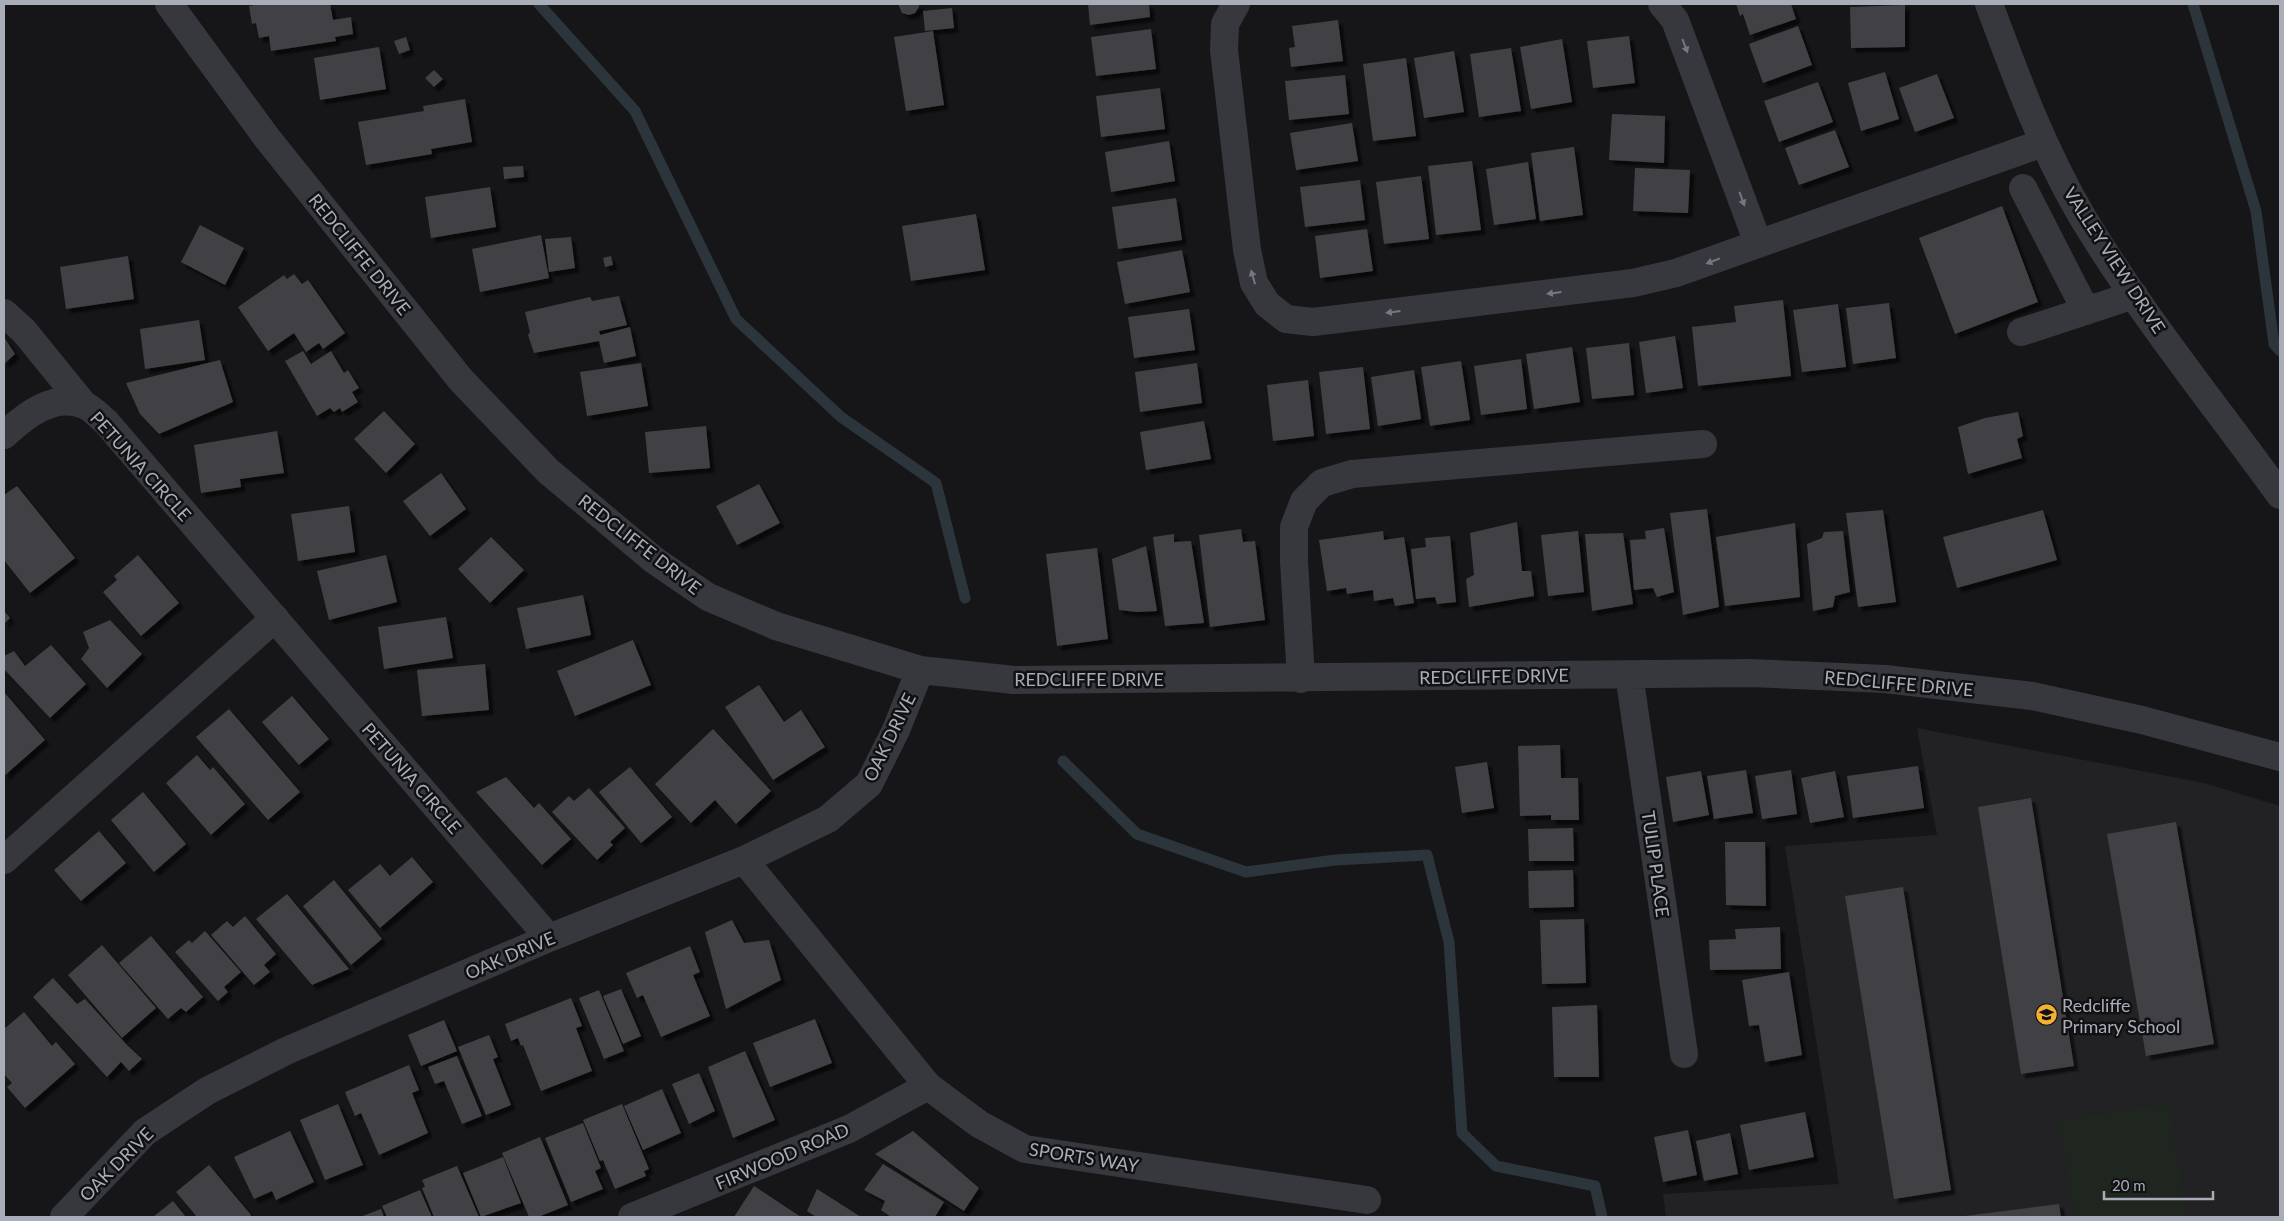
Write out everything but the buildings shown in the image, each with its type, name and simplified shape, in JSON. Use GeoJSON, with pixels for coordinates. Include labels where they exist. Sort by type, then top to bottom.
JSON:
{"type":"FeatureCollection","features":[{"type":"Feature","properties":{"kind":"street","name":"REDCLIFFE DRIVE"},"geometry":{"type":"LineString","coordinates":[[169,4],[266,138],[449,365],[548,471],[654,560],[708,597],[776,626],[920,670],[1014,680],[1301,679],[1750,672],[1885,678],[2022,695],[2142,720],[2280,757]]}},
{"type":"Feature","properties":{"kind":"street"},"geometry":{"type":"LineString","coordinates":[[1236,4],[1225,24],[1224,50],[1247,250],[1254,283],[1267,304],[1286,319],[1313,322],[1633,283],[1699,266],[1758,243],[2043,143]]}},
{"type":"Feature","properties":{"kind":"street"},"geometry":{"type":"LineString","coordinates":[[1662,4],[1675,20],[1758,243]]}},
{"type":"Feature","properties":{"kind":"street","name":"VALLEY VIEW DRIVE"},"geometry":{"type":"LineString","coordinates":[[1989,4],[2043,143],[2084,218],[2134,295],[2280,495]]}},
{"type":"Feature","properties":{"kind":"street"},"geometry":{"type":"LineString","coordinates":[[2023,188],[2086,311]]}},
{"type":"Feature","properties":{"kind":"street"},"geometry":{"type":"LineString","coordinates":[[2021,332],[2134,295]]}},
{"type":"Feature","properties":{"kind":"street"},"geometry":{"type":"LineString","coordinates":[[4,313],[24,331],[84,405]]}},
{"type":"Feature","properties":{"kind":"street","name":"PETUNIA CIRCLE"},"geometry":{"type":"LineString","coordinates":[[4,435],[35,410],[61,402],[84,405],[106,422],[549,938]]}},
{"type":"Feature","properties":{"kind":"street"},"geometry":{"type":"LineString","coordinates":[[1301,679],[1294,561],[1294,526],[1304,501],[1322,483],[1352,474],[1703,444]]}},
{"type":"Feature","properties":{"kind":"street"},"geometry":{"type":"LineString","coordinates":[[4,860],[275,618]]}},
{"type":"Feature","properties":{"kind":"street","name":"OAK DRIVE"},"geometry":{"type":"LineString","coordinates":[[64,1217],[145,1132],[207,1091],[286,1051],[549,938],[744,860],[828,819],[869,784],[896,730],[920,670]]}},
{"type":"Feature","properties":{"kind":"street","name":"TULIP PLACE"},"geometry":{"type":"LineString","coordinates":[[1628,674],[1684,1054]]}},
{"type":"Feature","properties":{"kind":"street","name":"SPORTS WAY"},"geometry":{"type":"LineString","coordinates":[[744,860],[928,1086],[979,1124],[1026,1149],[1367,1200]]}},
{"type":"Feature","properties":{"kind":"street","name":"FIRWOOD ROAD"},"geometry":{"type":"LineString","coordinates":[[632,1217],[849,1129],[928,1086]]}},
{"type":"Feature","properties":{"kind":"shaded area","name":"Redcliffe Primary School"},"geometry":{"type":"Polygon","coordinates":[[[1917,728],[2204,783],[2280,806],[2280,1217],[1666,1217],[1663,1194],[1839,1184],[1785,846],[1937,835],[1917,728]]]}},
{"type":"Feature","properties":{"kind":"shaded area"},"geometry":{"type":"Polygon","coordinates":[[[2169,1103],[2187,1217],[2074,1217],[2059,1121],[2169,1103]]]}},
{"type":"Feature","properties":{"kind":"waterway"},"geometry":{"type":"LineString","coordinates":[[539,4],[635,111],[736,319],[841,417],[936,483],[965,598]]}},
{"type":"Feature","properties":{"kind":"waterway"},"geometry":{"type":"LineString","coordinates":[[2193,4],[2256,211],[2274,344],[2280,351]]}},
{"type":"Feature","properties":{"kind":"waterway"},"geometry":{"type":"LineString","coordinates":[[1063,761],[1137,834],[1246,872],[1335,860],[1427,855],[1449,942],[1462,1133],[1496,1166],[1595,1186],[1602,1217]]}},
{"type":"Feature","properties":{"kind":"place","name":"Redcliffe Primary School"},"geometry":{"type":"Point","coordinates":[2046,1015]}}]}
